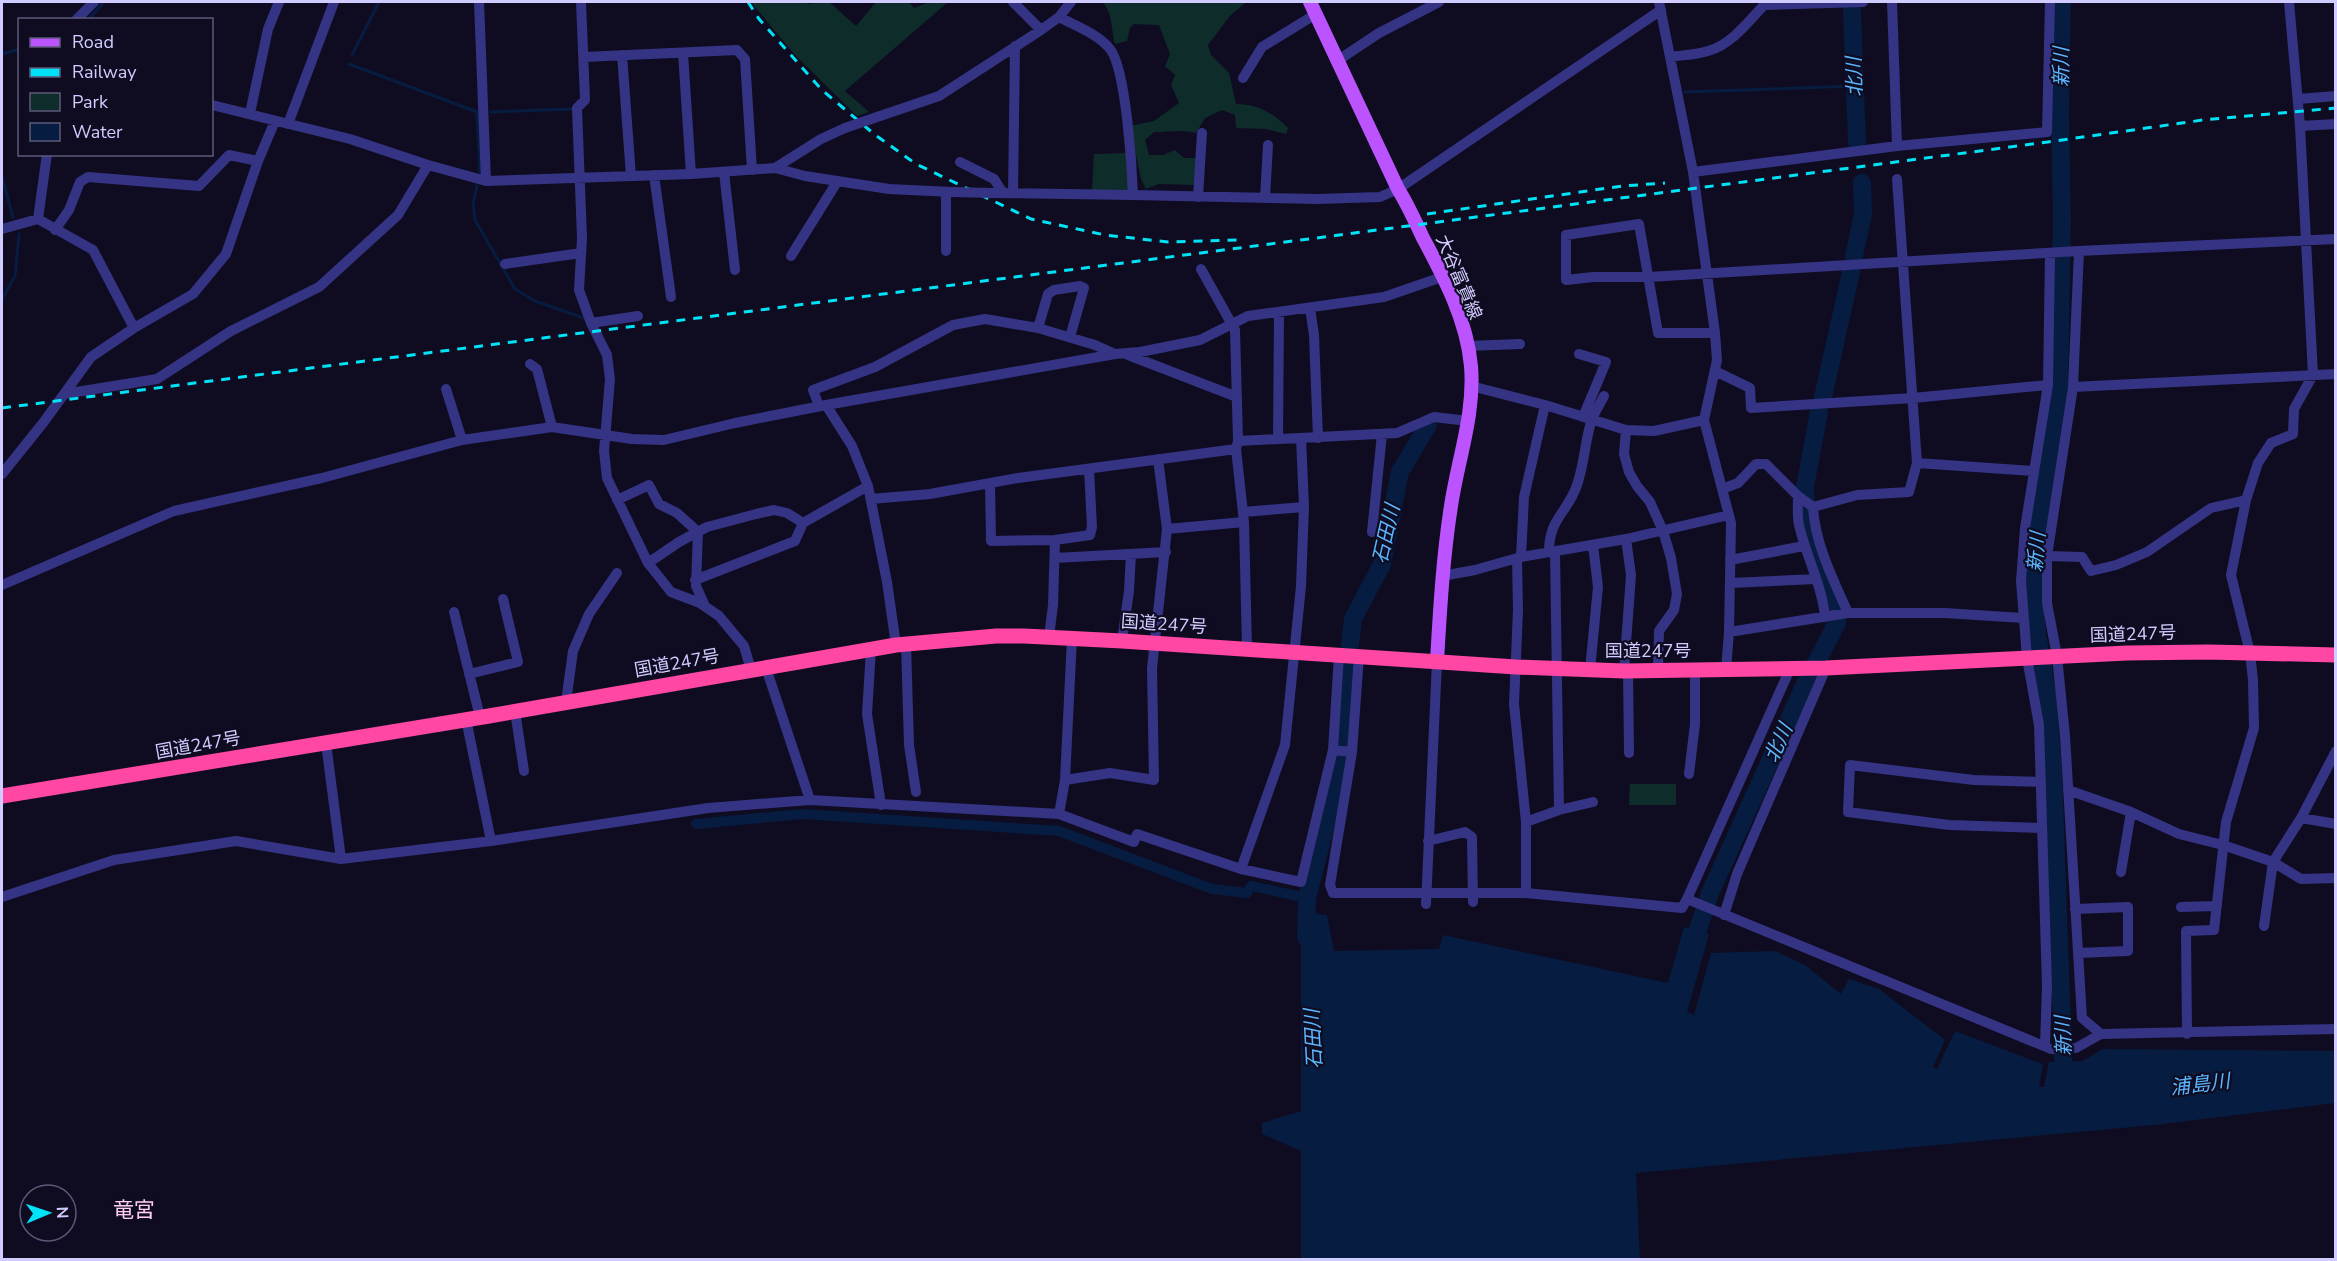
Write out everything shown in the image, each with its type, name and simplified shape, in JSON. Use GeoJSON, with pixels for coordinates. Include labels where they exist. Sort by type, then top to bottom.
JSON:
{"type":"FeatureCollection","features":[{"type":"Feature","properties":{"kind":"highway","name":"国道247号"},"geometry":{"type":"LineString","coordinates":[[2,796],[901,644],[996,636],[1122,641],[1516,667],[1626,671],[1826,668],[2057,656],[2196,652],[2336,656]]}},
{"type":"Feature","properties":{"kind":"main road","name":"大谷富貴線"},"geometry":{"type":"LineString","coordinates":[[1313,8],[1458,311],[1471,365],[1468,421],[1451,504],[1442,576],[1437,661]]}},
{"type":"Feature","properties":{"kind":"street"},"geometry":{"type":"LineString","coordinates":[[78,18],[94,2]]}},
{"type":"Feature","properties":{"kind":"street"},"geometry":{"type":"LineString","coordinates":[[250,113],[268,29],[279,2]]}},
{"type":"Feature","properties":{"kind":"street"},"geometry":{"type":"LineString","coordinates":[[288,124],[334,2]]}},
{"type":"Feature","properties":{"kind":"street"},"geometry":{"type":"LineString","coordinates":[[479,2],[486,181]]}},
{"type":"Feature","properties":{"kind":"street"},"geometry":{"type":"LineString","coordinates":[[581,2],[585,100],[577,108],[581,254],[579,290],[591,323],[607,355],[610,379],[604,451],[608,478],[648,564],[671,592],[705,606],[719,616],[744,646],[759,669],[810,800]]}},
{"type":"Feature","properties":{"kind":"street"},"geometry":{"type":"LineString","coordinates":[[1013,2],[1041,30]]}},
{"type":"Feature","properties":{"kind":"street"},"geometry":{"type":"LineString","coordinates":[[775,168],[821,139],[845,128],[939,96],[1041,30],[1059,17],[1071,2]]}},
{"type":"Feature","properties":{"kind":"street"},"geometry":{"type":"LineString","coordinates":[[1337,61],[1379,33],[1439,2]]}},
{"type":"Feature","properties":{"kind":"street"},"geometry":{"type":"LineString","coordinates":[[1670,57],[1710,51],[1726,42],[1765,3],[1863,2]]}},
{"type":"Feature","properties":{"kind":"street"},"geometry":{"type":"LineString","coordinates":[[1892,2],[1897,146]]}},
{"type":"Feature","properties":{"kind":"street"},"geometry":{"type":"LineString","coordinates":[[1693,172],[1897,146],[2047,132],[2050,2]]}},
{"type":"Feature","properties":{"kind":"street"},"geometry":{"type":"LineString","coordinates":[[2187,1034],[2186,931],[2214,930],[2226,822],[2254,728],[2250,653],[2231,575],[2246,500],[2258,463],[2271,443],[2293,434],[2294,409],[2313,375],[2300,126],[2289,2]]}},
{"type":"Feature","properties":{"kind":"street"},"geometry":{"type":"LineString","coordinates":[[213,105],[350,139],[428,165],[486,181],[691,174],[775,168],[837,182],[889,189],[949,192],[1265,198],[1380,197],[1398,189],[1660,6],[1693,172],[1715,333],[1717,360],[1704,420],[1731,523],[1726,670]]}},
{"type":"Feature","properties":{"kind":"street"},"geometry":{"type":"LineString","coordinates":[[1243,78],[1263,47],[1313,8]]}},
{"type":"Feature","properties":{"kind":"street"},"geometry":{"type":"LineString","coordinates":[[1059,17],[1102,41],[1111,50],[1117,64],[1122,84],[1133,195]]}},
{"type":"Feature","properties":{"kind":"street"},"geometry":{"type":"LineString","coordinates":[[1008,193],[1015,46]]}},
{"type":"Feature","properties":{"kind":"street"},"geometry":{"type":"LineString","coordinates":[[584,57],[737,50],[745,59],[752,170]]}},
{"type":"Feature","properties":{"kind":"street"},"geometry":{"type":"LineString","coordinates":[[683,53],[691,174]]}},
{"type":"Feature","properties":{"kind":"street"},"geometry":{"type":"LineString","coordinates":[[622,56],[631,176]]}},
{"type":"Feature","properties":{"kind":"street"},"geometry":{"type":"LineString","coordinates":[[2298,99],[2336,96]]}},
{"type":"Feature","properties":{"kind":"street"},"geometry":{"type":"LineString","coordinates":[[2,474],[91,357],[134,328],[193,294],[226,254],[258,161],[275,121]]}},
{"type":"Feature","properties":{"kind":"street"},"geometry":{"type":"LineString","coordinates":[[2300,126],[2336,124]]}},
{"type":"Feature","properties":{"kind":"street"},"geometry":{"type":"LineString","coordinates":[[1198,197],[1202,133]]}},
{"type":"Feature","properties":{"kind":"street"},"geometry":{"type":"LineString","coordinates":[[1265,198],[1268,145]]}},
{"type":"Feature","properties":{"kind":"street"},"geometry":{"type":"LineString","coordinates":[[55,230],[69,210],[80,182],[88,177],[200,186],[229,155],[258,161]]}},
{"type":"Feature","properties":{"kind":"street"},"geometry":{"type":"LineString","coordinates":[[38,219],[47,156]]}},
{"type":"Feature","properties":{"kind":"street"},"geometry":{"type":"LineString","coordinates":[[960,162],[994,179],[1008,193]]}},
{"type":"Feature","properties":{"kind":"street"},"geometry":{"type":"LineString","coordinates":[[64,394],[157,379],[231,331],[319,287],[398,215],[428,165]]}},
{"type":"Feature","properties":{"kind":"street"},"geometry":{"type":"LineString","coordinates":[[724,172],[735,270]]}},
{"type":"Feature","properties":{"kind":"street"},"geometry":{"type":"LineString","coordinates":[[654,175],[671,297]]}},
{"type":"Feature","properties":{"kind":"street"},"geometry":{"type":"LineString","coordinates":[[1813,507],[1857,495],[1909,492],[1917,463],[1897,179]]}},
{"type":"Feature","properties":{"kind":"street"},"geometry":{"type":"LineString","coordinates":[[791,256],[837,182]]}},
{"type":"Feature","properties":{"kind":"street"},"geometry":{"type":"LineString","coordinates":[[946,251],[949,192]]}},
{"type":"Feature","properties":{"kind":"street"},"geometry":{"type":"LineString","coordinates":[[2,229],[38,219],[93,250],[134,328]]}},
{"type":"Feature","properties":{"kind":"street"},"geometry":{"type":"LineString","coordinates":[[1715,333],[1658,333],[1649,277],[1639,224],[1566,235],[1566,280],[1593,277],[1649,277],[2079,251],[2336,239]]}},
{"type":"Feature","properties":{"kind":"street"},"geometry":{"type":"LineString","coordinates":[[2079,251],[2073,387],[2047,556],[2047,603],[2057,656],[2065,736],[2082,1018],[2101,1034]]}},
{"type":"Feature","properties":{"kind":"street"},"geometry":{"type":"LineString","coordinates":[[505,264],[581,254]]}},
{"type":"Feature","properties":{"kind":"street"},"geometry":{"type":"LineString","coordinates":[[2048,1047],[2039,725],[2027,658],[2021,581],[2025,528],[2048,385],[2050,254]]}},
{"type":"Feature","properties":{"kind":"street"},"geometry":{"type":"LineString","coordinates":[[1201,269],[1235,330],[1237,445],[1243,517],[1247,649]]}},
{"type":"Feature","properties":{"kind":"street"},"geometry":{"type":"LineString","coordinates":[[2,585],[174,511],[322,478],[462,440],[552,428],[664,440],[823,405],[1200,340],[1248,316],[1384,297],[1442,277]]}},
{"type":"Feature","properties":{"kind":"street"},"geometry":{"type":"LineString","coordinates":[[1038,328],[1048,294],[1054,290],[1080,286],[1084,288],[1070,337]]}},
{"type":"Feature","properties":{"kind":"street"},"geometry":{"type":"LineString","coordinates":[[1310,308],[1314,335],[1318,438]]}},
{"type":"Feature","properties":{"kind":"street"},"geometry":{"type":"LineString","coordinates":[[1278,439],[1279,312]]}},
{"type":"Feature","properties":{"kind":"street"},"geometry":{"type":"LineString","coordinates":[[591,323],[638,316]]}},
{"type":"Feature","properties":{"kind":"street"},"geometry":{"type":"LineString","coordinates":[[916,792],[909,745],[901,644],[868,486],[852,446],[813,390],[875,367],[953,325],[985,319],[1038,328],[1070,337],[1237,397]]}},
{"type":"Feature","properties":{"kind":"street"},"geometry":{"type":"LineString","coordinates":[[1467,346],[1520,344]]}},
{"type":"Feature","properties":{"kind":"street"},"geometry":{"type":"LineString","coordinates":[[1558,810],[1557,585],[1549,541],[1554,522],[1571,501],[1578,483],[1587,419],[1606,362],[1579,354]]}},
{"type":"Feature","properties":{"kind":"street"},"geometry":{"type":"LineString","coordinates":[[530,364],[537,369],[552,428]]}},
{"type":"Feature","properties":{"kind":"street"},"geometry":{"type":"LineString","coordinates":[[1715,371],[1750,388],[1751,408],[1913,398],[2048,385]]}},
{"type":"Feature","properties":{"kind":"street"},"geometry":{"type":"LineString","coordinates":[[2073,387],[2336,374]]}},
{"type":"Feature","properties":{"kind":"street"},"geometry":{"type":"LineString","coordinates":[[1471,386],[1545,405],[1626,430],[1654,430],[1704,420]]}},
{"type":"Feature","properties":{"kind":"street"},"geometry":{"type":"LineString","coordinates":[[446,389],[462,440]]}},
{"type":"Feature","properties":{"kind":"street"},"geometry":{"type":"LineString","coordinates":[[1587,419],[1604,396]]}},
{"type":"Feature","properties":{"kind":"street"},"geometry":{"type":"LineString","coordinates":[[1526,893],[1526,822],[1516,736],[1519,557],[1524,497],[1545,405]]}},
{"type":"Feature","properties":{"kind":"street"},"geometry":{"type":"LineString","coordinates":[[871,499],[930,494],[1018,478],[1158,459],[1278,439],[1397,433],[1434,417],[1468,421]]}},
{"type":"Feature","properties":{"kind":"street"},"geometry":{"type":"LineString","coordinates":[[1626,430],[1624,454],[1629,472],[1650,502],[1664,531],[1677,594],[1674,610],[1659,631],[1658,671]]}},
{"type":"Feature","properties":{"kind":"street"},"geometry":{"type":"LineString","coordinates":[[1372,532],[1382,434]]}},
{"type":"Feature","properties":{"kind":"street"},"geometry":{"type":"LineString","coordinates":[[1241,869],[1285,745],[1301,586],[1304,507],[1301,438]]}},
{"type":"Feature","properties":{"kind":"street"},"geometry":{"type":"LineString","coordinates":[[1065,780],[1110,773],[1154,780],[1154,644],[1167,529],[1158,459]]}},
{"type":"Feature","properties":{"kind":"street"},"geometry":{"type":"LineString","coordinates":[[1917,463],[2033,471]]}},
{"type":"Feature","properties":{"kind":"street"},"geometry":{"type":"LineString","coordinates":[[1722,489],[1738,483],[1756,464],[1766,464],[1798,496],[1813,507]]}},
{"type":"Feature","properties":{"kind":"street"},"geometry":{"type":"LineString","coordinates":[[990,484],[991,541],[1055,540],[1090,535],[1092,527],[1089,469]]}},
{"type":"Feature","properties":{"kind":"street"},"geometry":{"type":"LineString","coordinates":[[617,500],[648,485],[659,504],[676,513],[698,532]]}},
{"type":"Feature","properties":{"kind":"street"},"geometry":{"type":"LineString","coordinates":[[695,580],[795,541],[803,523],[868,486]]}},
{"type":"Feature","properties":{"kind":"street"},"geometry":{"type":"LineString","coordinates":[[1798,496],[1798,522],[1804,546],[1823,597],[1825,617]]}},
{"type":"Feature","properties":{"kind":"street"},"geometry":{"type":"LineString","coordinates":[[2047,556],[2082,557],[2091,571],[2116,565],[2147,552],[2211,508],[2246,500]]}},
{"type":"Feature","properties":{"kind":"street"},"geometry":{"type":"LineString","coordinates":[[1167,529],[1304,507]]}},
{"type":"Feature","properties":{"kind":"street"},"geometry":{"type":"LineString","coordinates":[[1813,507],[1814,525],[1831,576],[1848,613]]}},
{"type":"Feature","properties":{"kind":"street"},"geometry":{"type":"LineString","coordinates":[[648,564],[707,527],[774,510],[787,513],[803,523]]}},
{"type":"Feature","properties":{"kind":"street"},"geometry":{"type":"LineString","coordinates":[[1442,576],[1475,570],[1519,557],[1626,539],[1729,515]]}},
{"type":"Feature","properties":{"kind":"street"},"geometry":{"type":"LineString","coordinates":[[698,532],[695,580],[705,606]]}},
{"type":"Feature","properties":{"kind":"street"},"geometry":{"type":"LineString","coordinates":[[1626,539],[1631,575],[1626,671],[1629,753]]}},
{"type":"Feature","properties":{"kind":"street"},"geometry":{"type":"LineString","coordinates":[[1049,637],[1055,540]]}},
{"type":"Feature","properties":{"kind":"street"},"geometry":{"type":"LineString","coordinates":[[1590,670],[1598,587],[1593,545]]}},
{"type":"Feature","properties":{"kind":"street"},"geometry":{"type":"LineString","coordinates":[[1730,560],[1804,546]]}},
{"type":"Feature","properties":{"kind":"street"},"geometry":{"type":"LineString","coordinates":[[1055,558],[1166,552]]}},
{"type":"Feature","properties":{"kind":"street"},"geometry":{"type":"LineString","coordinates":[[1122,641],[1129,591],[1131,554]]}},
{"type":"Feature","properties":{"kind":"street"},"geometry":{"type":"LineString","coordinates":[[566,702],[573,651],[589,614],[617,573]]}},
{"type":"Feature","properties":{"kind":"street"},"geometry":{"type":"LineString","coordinates":[[1730,583],[1816,579]]}},
{"type":"Feature","properties":{"kind":"street"},"geometry":{"type":"LineString","coordinates":[[470,674],[518,662],[503,598]]}},
{"type":"Feature","properties":{"kind":"street"},"geometry":{"type":"LineString","coordinates":[[454,612],[470,674],[473,718],[492,841]]}},
{"type":"Feature","properties":{"kind":"street"},"geometry":{"type":"LineString","coordinates":[[1729,632],[1848,613],[1945,613],[2023,618]]}},
{"type":"Feature","properties":{"kind":"street"},"geometry":{"type":"LineString","coordinates":[[1059,814],[1065,780],[1072,639]]}},
{"type":"Feature","properties":{"kind":"street"},"geometry":{"type":"LineString","coordinates":[[871,649],[867,714],[881,805]]}},
{"type":"Feature","properties":{"kind":"street"},"geometry":{"type":"LineString","coordinates":[[2,897],[114,860],[236,841],[341,859],[492,841],[708,808],[810,800],[1059,814],[1134,842],[1137,834],[1241,869],[1301,882],[1333,750],[1339,655]]}},
{"type":"Feature","properties":{"kind":"street"},"geometry":{"type":"LineString","coordinates":[[1359,656],[1352,752],[1330,885],[1333,893],[1426,898],[1526,893],[1682,908],[1691,902],[1795,669]]}},
{"type":"Feature","properties":{"kind":"street"},"geometry":{"type":"LineString","coordinates":[[1426,898],[1437,661]]}},
{"type":"Feature","properties":{"kind":"street"},"geometry":{"type":"LineString","coordinates":[[1720,913],[1826,668]]}},
{"type":"Feature","properties":{"kind":"street"},"geometry":{"type":"LineString","coordinates":[[1689,774],[1695,724],[1695,670]]}},
{"type":"Feature","properties":{"kind":"street"},"geometry":{"type":"LineString","coordinates":[[514,711],[524,771]]}},
{"type":"Feature","properties":{"kind":"street"},"geometry":{"type":"LineString","coordinates":[[326,743],[341,859]]}},
{"type":"Feature","properties":{"kind":"street"},"geometry":{"type":"LineString","coordinates":[[1333,750],[1352,752]]}},
{"type":"Feature","properties":{"kind":"street"},"geometry":{"type":"LineString","coordinates":[[2264,926],[2273,862],[2301,818],[2336,751]]}},
{"type":"Feature","properties":{"kind":"street"},"geometry":{"type":"LineString","coordinates":[[2041,782],[1974,780],[1850,765],[1848,812],[1948,825],[2042,828]]}},
{"type":"Feature","properties":{"kind":"street"},"geometry":{"type":"LineString","coordinates":[[2068,790],[2131,812],[2179,834],[2223,845],[2273,862],[2301,879],[2336,878]]}},
{"type":"Feature","properties":{"kind":"street"},"geometry":{"type":"LineString","coordinates":[[1526,822],[1558,810],[1593,802]]}},
{"type":"Feature","properties":{"kind":"street"},"geometry":{"type":"LineString","coordinates":[[2121,872],[2131,812]]}},
{"type":"Feature","properties":{"kind":"street"},"geometry":{"type":"LineString","coordinates":[[2301,818],[2336,824]]}},
{"type":"Feature","properties":{"kind":"street"},"geometry":{"type":"LineString","coordinates":[[1428,841],[1466,832],[1472,837],[1473,897]]}},
{"type":"Feature","properties":{"kind":"street"},"geometry":{"type":"LineString","coordinates":[[1691,902],[2048,1047],[2076,1048],[2101,1034],[2187,1034],[2336,1029]]}},
{"type":"Feature","properties":{"kind":"street"},"geometry":{"type":"LineString","coordinates":[[2181,907],[2217,906]]}},
{"type":"Feature","properties":{"kind":"street"},"geometry":{"type":"LineString","coordinates":[[2075,909],[2128,907],[2128,951],[2078,953]]}},
{"type":"Feature","properties":{"kind":"green space"},"geometry":{"type":"Polygon","coordinates":[[[751,2],[805,2],[808,4],[829,2],[856,26],[876,2],[909,2],[914,8],[930,2],[948,2],[845,91],[869,112],[857,116],[795,55],[751,2]]]}},
{"type":"Feature","properties":{"kind":"green space"},"geometry":{"type":"Polygon","coordinates":[[[1102,2],[1265,2],[1245,3],[1230,16],[1208,45],[1211,55],[1229,73],[1236,104],[1258,108],[1271,114],[1288,128],[1286,134],[1266,129],[1236,128],[1235,115],[1222,110],[1205,118],[1196,133],[1154,132],[1145,140],[1149,155],[1163,155],[1175,150],[1184,158],[1198,158],[1194,185],[1159,184],[1146,189],[1141,179],[1130,126],[1154,121],[1179,103],[1171,85],[1175,75],[1165,66],[1170,54],[1159,25],[1134,24],[1130,28],[1127,41],[1115,44],[1110,16],[1102,2]]]}},
{"type":"Feature","properties":{"kind":"green space"},"geometry":{"type":"Polygon","coordinates":[[[1127,153],[1130,192],[1092,191],[1094,154],[1127,153]]]}},
{"type":"Feature","properties":{"kind":"green space"},"geometry":{"type":"Polygon","coordinates":[[[1630,784],[1676,784],[1676,805],[1629,805],[1630,784]]]}},
{"type":"Feature","properties":{"kind":"water","name":"浦島川"},"geometry":{"type":"Polygon","coordinates":[[[1301,912],[1327,915],[1334,951],[1439,949],[1443,935],[1668,983],[1684,927],[1709,934],[1687,1012],[1694,1015],[1711,953],[1775,951],[1805,965],[1841,994],[1849,979],[1879,989],[1945,1040],[1933,1067],[1937,1069],[1955,1031],[2043,1064],[2039,1087],[2044,1087],[2049,1062],[2083,1061],[2103,1049],[2335,1051],[2335,1103],[2154,1125],[1636,1173],[1640,1259],[1301,1259],[1301,1151],[1262,1134],[1262,1123],[1301,1111],[1301,912]]]}},
{"type":"Feature","properties":{"kind":"waterway"},"geometry":{"type":"LineString","coordinates":[[90,18],[104,2]]}},
{"type":"Feature","properties":{"kind":"waterway"},"geometry":{"type":"LineString","coordinates":[[352,55],[379,2]]}},
{"type":"Feature","properties":{"kind":"waterway","name":"新川"},"geometry":{"type":"LineString","coordinates":[[2062,2],[2059,386],[2041,502],[2033,589],[2037,633],[2047,693],[2053,771],[2064,1085]]}},
{"type":"Feature","properties":{"kind":"waterway","name":"北川"},"geometry":{"type":"LineString","coordinates":[[1852,11],[1857,143]]}},
{"type":"Feature","properties":{"kind":"waterway"},"geometry":{"type":"LineString","coordinates":[[2,54],[18,50]]}},
{"type":"Feature","properties":{"kind":"waterway"},"geometry":{"type":"LineString","coordinates":[[349,64],[477,112],[480,172]]}},
{"type":"Feature","properties":{"kind":"waterway"},"geometry":{"type":"LineString","coordinates":[[1685,92],[1854,86]]}},
{"type":"Feature","properties":{"kind":"waterway"},"geometry":{"type":"LineString","coordinates":[[491,112],[572,109]]}},
{"type":"Feature","properties":{"kind":"waterway"},"geometry":{"type":"LineString","coordinates":[[2,177],[13,217]]}},
{"type":"Feature","properties":{"kind":"waterway","name":"北川"},"geometry":{"type":"LineString","coordinates":[[1854,256],[1863,214],[1862,183]]}},
{"type":"Feature","properties":{"kind":"waterway"},"geometry":{"type":"LineString","coordinates":[[477,186],[473,204],[475,220],[515,289],[535,301],[584,318]]}},
{"type":"Feature","properties":{"kind":"waterway"},"geometry":{"type":"LineString","coordinates":[[2,299],[15,276],[19,234]]}},
{"type":"Feature","properties":{"kind":"waterway","name":"北川"},"geometry":{"type":"LineString","coordinates":[[1823,397],[1851,272]]}},
{"type":"Feature","properties":{"kind":"waterway","name":"北川"},"geometry":{"type":"LineString","coordinates":[[1690,954],[1710,893],[1806,682],[1837,623],[1837,609],[1807,528],[1805,487],[1819,412]]}},
{"type":"Feature","properties":{"kind":"waterway","name":"石田川"},"geometry":{"type":"LineString","coordinates":[[1350,645],[1353,619],[1382,564],[1400,472],[1428,425]]}},
{"type":"Feature","properties":{"kind":"waterway","name":"石田川"},"geometry":{"type":"LineString","coordinates":[[1342,746],[1349,669]]}},
{"type":"Feature","properties":{"kind":"waterway","name":"石田川"},"geometry":{"type":"LineString","coordinates":[[1306,937],[1307,898],[1332,801],[1341,754]]}},
{"type":"Feature","properties":{"kind":"waterway"},"geometry":{"type":"LineString","coordinates":[[696,824],[803,814],[1059,831],[1212,889],[1247,893],[1251,886],[1307,898]]}},
{"type":"Feature","properties":{"kind":"railway"},"geometry":{"type":"LineString","coordinates":[[748,2],[759,19],[822,90],[874,134],[916,164],[1031,219],[1105,235],[1168,242],[1241,240]]}},
{"type":"Feature","properties":{"kind":"railway"},"geometry":{"type":"LineString","coordinates":[[2,408],[1324,237],[2203,120],[2336,108]]}},
{"type":"Feature","properties":{"kind":"railway"},"geometry":{"type":"LineString","coordinates":[[1427,214],[1622,186],[1665,183]]}},
{"type":"Feature","properties":{"kind":"district","name":"竜宮"},"geometry":{"type":"Point","coordinates":[134,1210]}}]}
